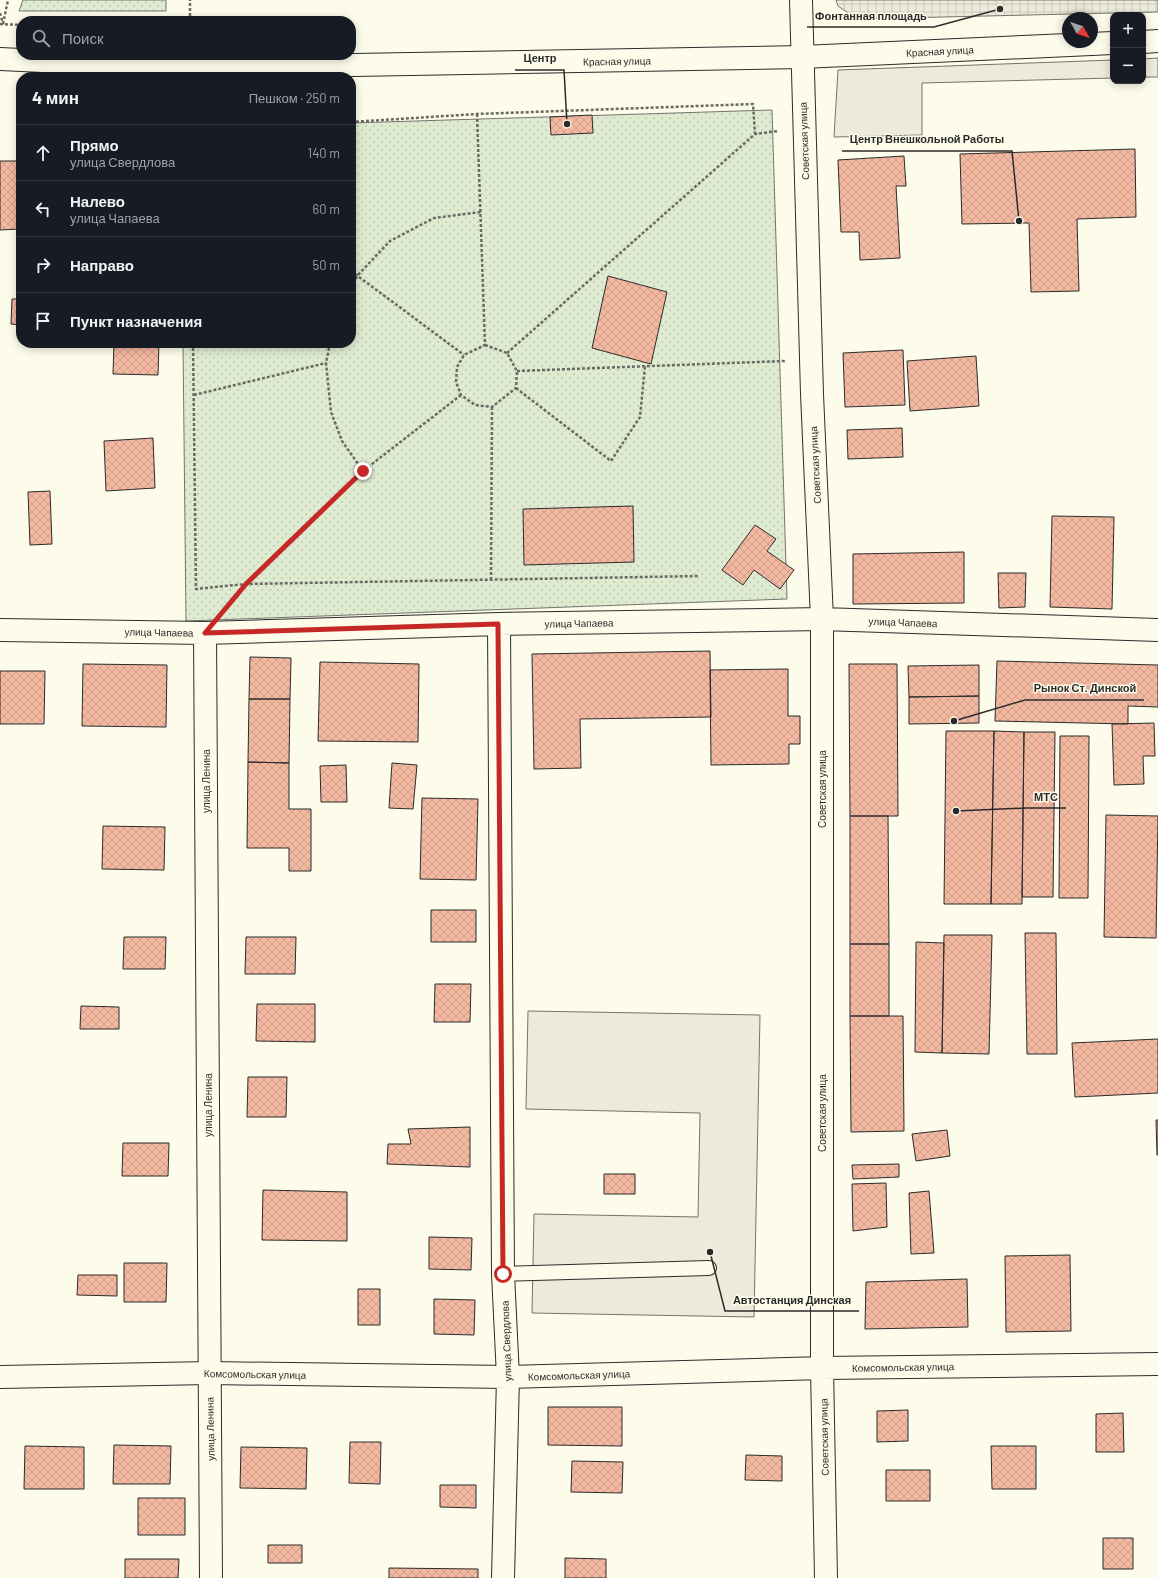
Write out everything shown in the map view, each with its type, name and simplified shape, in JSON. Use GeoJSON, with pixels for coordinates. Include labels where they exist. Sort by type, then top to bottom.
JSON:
{"type":"FeatureCollection","features":[{"type":"Feature","properties":{"kind":"street","name":"Советская улица"},"geometry":{"type":"LineString","coordinates":[[801,0],[811,361],[822,619],[822,1368],[826,1578]]}},
{"type":"Feature","properties":{"kind":"street"},"geometry":{"type":"LineString","coordinates":[[1146,42],[1158,41]]}},
{"type":"Feature","properties":{"kind":"street","name":"Красная улица"},"geometry":{"type":"LineString","coordinates":[[21,60],[191,68],[802,58],[1110,44]]}},
{"type":"Feature","properties":{"kind":"street","name":"Красная улица"},"geometry":{"type":"LineString","coordinates":[[0,59],[16,60]]}},
{"type":"Feature","properties":{"kind":"street","name":"улица Чапаева"},"geometry":{"type":"LineString","coordinates":[[0,630],[205,633],[498,624],[822,619],[1158,630]]}},
{"type":"Feature","properties":{"kind":"street","name":"улица Свердлова"},"geometry":{"type":"LineString","coordinates":[[498,624],[503,1274],[508,1377],[504,1578]]}},
{"type":"Feature","properties":{"kind":"street","name":"улица Ленина"},"geometry":{"type":"LineString","coordinates":[[205,633],[211,1578]]}},
{"type":"Feature","properties":{"kind":"street","name":"Комсомольская улица"},"geometry":{"type":"LineString","coordinates":[[0,1377],[209,1373],[508,1377],[822,1368],[1158,1364]]}},
{"type":"Feature","properties":{"kind":"lane"},"geometry":{"type":"LineString","coordinates":[[503,1274],[709,1268]]}},
{"type":"Feature","properties":{"kind":"path"},"geometry":{"type":"LineString","coordinates":[[1,24],[8,0]]}},
{"type":"Feature","properties":{"kind":"path"},"geometry":{"type":"LineString","coordinates":[[190,0],[190,16]]}},
{"type":"Feature","properties":{"kind":"path"},"geometry":{"type":"LineString","coordinates":[[0,13],[1,24]]}},
{"type":"Feature","properties":{"kind":"path"},"geometry":{"type":"LineString","coordinates":[[1,24],[16,25]]}},
{"type":"Feature","properties":{"kind":"path"},"geometry":{"type":"LineString","coordinates":[[356,122],[477,114],[753,104],[755,134]]}},
{"type":"Feature","properties":{"kind":"path"},"geometry":{"type":"LineString","coordinates":[[477,114],[485,345]]}},
{"type":"Feature","properties":{"kind":"path"},"geometry":{"type":"LineString","coordinates":[[507,353],[755,134],[804,128]]}},
{"type":"Feature","properties":{"kind":"path"},"geometry":{"type":"LineString","coordinates":[[464,355],[357,276],[390,241],[434,218],[481,212]]}},
{"type":"Feature","properties":{"kind":"path"},"geometry":{"type":"LineString","coordinates":[[485,345],[507,353],[517,371],[516,388],[492,407],[475,405],[462,395],[456,382],[457,367],[464,355],[485,345]]}},
{"type":"Feature","properties":{"kind":"path"},"geometry":{"type":"LineString","coordinates":[[193,348],[196,589],[246,584],[699,576]]}},
{"type":"Feature","properties":{"kind":"path"},"geometry":{"type":"LineString","coordinates":[[329,348],[326,363],[331,412],[342,441],[363,471]]}},
{"type":"Feature","properties":{"kind":"path"},"geometry":{"type":"LineString","coordinates":[[517,371],[811,361]]}},
{"type":"Feature","properties":{"kind":"path"},"geometry":{"type":"LineString","coordinates":[[194,395],[326,363]]}},
{"type":"Feature","properties":{"kind":"path"},"geometry":{"type":"LineString","coordinates":[[516,388],[611,461],[640,417],[644,366]]}},
{"type":"Feature","properties":{"kind":"path"},"geometry":{"type":"LineString","coordinates":[[205,633],[246,584],[363,471],[462,395]]}},
{"type":"Feature","properties":{"kind":"path"},"geometry":{"type":"LineString","coordinates":[[491,580],[492,407]]}},
{"type":"Feature","properties":{"kind":"green space"},"geometry":{"type":"Polygon","coordinates":[[[23,0],[166,0],[166,11],[19,11],[23,0]]]}},
{"type":"Feature","properties":{"kind":"green space"},"geometry":{"type":"Polygon","coordinates":[[[772,110],[787,599],[186,621],[183,348],[356,348],[356,123],[772,110]]]}},
{"type":"Feature","properties":{"kind":"shaded area"},"geometry":{"type":"Polygon","coordinates":[[[836,0],[1158,0],[1158,12],[1098,13],[1098,12],[1062,12],[1062,14],[857,19],[838,6],[836,0]]]}},
{"type":"Feature","properties":{"kind":"shaded area"},"geometry":{"type":"Polygon","coordinates":[[[1158,58],[1158,77],[1146,77],[1146,59],[1158,58]]]}},
{"type":"Feature","properties":{"kind":"shaded area"},"geometry":{"type":"Polygon","coordinates":[[[1110,60],[1110,78],[922,83],[922,135],[834,137],[838,70],[1110,60]]]}},
{"type":"Feature","properties":{"kind":"shaded area"},"geometry":{"type":"Polygon","coordinates":[[[528,1011],[760,1015],[754,1317],[532,1313],[534,1214],[698,1217],[700,1113],[526,1109],[528,1011]]]}},
{"type":"Feature","properties":{"kind":"building"},"geometry":{"type":"Polygon","coordinates":[[[592,115],[593,133],[551,135],[550,117],[592,115]]]}},
{"type":"Feature","properties":{"kind":"building"},"geometry":{"type":"Polygon","coordinates":[[[1135,149],[1136,217],[1077,219],[1079,291],[1031,292],[1029,223],[962,224],[960,154],[1135,149]]]}},
{"type":"Feature","properties":{"kind":"building"},"geometry":{"type":"Polygon","coordinates":[[[904,156],[906,186],[896,186],[900,258],[860,260],[859,232],[841,232],[838,160],[904,156]]]}},
{"type":"Feature","properties":{"kind":"building"},"geometry":{"type":"Polygon","coordinates":[[[0,161],[16,161],[16,229],[0,230],[0,161]]]}},
{"type":"Feature","properties":{"kind":"building"},"geometry":{"type":"Polygon","coordinates":[[[608,276],[667,292],[651,364],[592,348],[608,276]]]}},
{"type":"Feature","properties":{"kind":"building"},"geometry":{"type":"Polygon","coordinates":[[[12,299],[16,299],[16,324],[11,324],[12,299]]]}},
{"type":"Feature","properties":{"kind":"building"},"geometry":{"type":"Polygon","coordinates":[[[114,348],[159,348],[158,375],[113,374],[114,348]]]}},
{"type":"Feature","properties":{"kind":"building"},"geometry":{"type":"Polygon","coordinates":[[[903,350],[905,405],[845,407],[843,353],[903,350]]]}},
{"type":"Feature","properties":{"kind":"building"},"geometry":{"type":"Polygon","coordinates":[[[976,356],[979,406],[910,411],[907,361],[976,356]]]}},
{"type":"Feature","properties":{"kind":"building"},"geometry":{"type":"Polygon","coordinates":[[[902,428],[903,457],[848,459],[847,430],[902,428]]]}},
{"type":"Feature","properties":{"kind":"building"},"geometry":{"type":"Polygon","coordinates":[[[153,438],[155,488],[106,491],[104,441],[153,438]]]}},
{"type":"Feature","properties":{"kind":"building"},"geometry":{"type":"Polygon","coordinates":[[[50,491],[52,544],[30,545],[28,492],[50,491]]]}},
{"type":"Feature","properties":{"kind":"building"},"geometry":{"type":"Polygon","coordinates":[[[633,506],[634,562],[524,565],[523,509],[633,506]]]}},
{"type":"Feature","properties":{"kind":"building"},"geometry":{"type":"Polygon","coordinates":[[[1052,516],[1114,517],[1112,609],[1050,607],[1052,516]]]}},
{"type":"Feature","properties":{"kind":"building"},"geometry":{"type":"Polygon","coordinates":[[[755,525],[776,539],[767,551],[794,570],[780,589],[754,570],[743,585],[722,570],[755,525]]]}},
{"type":"Feature","properties":{"kind":"building"},"geometry":{"type":"Polygon","coordinates":[[[964,552],[964,603],[853,604],[853,554],[964,552]]]}},
{"type":"Feature","properties":{"kind":"building"},"geometry":{"type":"Polygon","coordinates":[[[998,573],[1026,573],[1025,607],[999,608],[998,573]]]}},
{"type":"Feature","properties":{"kind":"building"},"geometry":{"type":"Polygon","coordinates":[[[710,651],[711,717],[580,719],[581,768],[534,769],[532,654],[710,651]]]}},
{"type":"Feature","properties":{"kind":"building"},"geometry":{"type":"Polygon","coordinates":[[[250,657],[291,658],[290,699],[249,699],[250,657]]]}},
{"type":"Feature","properties":{"kind":"building"},"geometry":{"type":"Polygon","coordinates":[[[997,661],[1158,665],[1158,707],[1128,706],[1128,724],[995,721],[997,661]]]}},
{"type":"Feature","properties":{"kind":"building"},"geometry":{"type":"Polygon","coordinates":[[[320,662],[419,664],[418,742],[318,741],[320,662]]]}},
{"type":"Feature","properties":{"kind":"building"},"geometry":{"type":"Polygon","coordinates":[[[83,664],[167,665],[166,727],[82,726],[83,664]]]}},
{"type":"Feature","properties":{"kind":"building"},"geometry":{"type":"Polygon","coordinates":[[[849,664],[897,664],[898,816],[850,816],[849,664]]]}},
{"type":"Feature","properties":{"kind":"building"},"geometry":{"type":"Polygon","coordinates":[[[979,665],[979,696],[909,697],[908,666],[979,665]]]}},
{"type":"Feature","properties":{"kind":"building"},"geometry":{"type":"Polygon","coordinates":[[[788,669],[788,716],[800,716],[800,744],[789,744],[789,764],[711,765],[710,670],[788,669]]]}},
{"type":"Feature","properties":{"kind":"building"},"geometry":{"type":"Polygon","coordinates":[[[0,671],[45,671],[44,724],[0,724],[0,671]]]}},
{"type":"Feature","properties":{"kind":"building"},"geometry":{"type":"Polygon","coordinates":[[[979,696],[979,723],[909,724],[909,697],[979,696]]]}},
{"type":"Feature","properties":{"kind":"building"},"geometry":{"type":"Polygon","coordinates":[[[249,699],[290,699],[289,763],[248,762],[249,699]]]}},
{"type":"Feature","properties":{"kind":"building"},"geometry":{"type":"Polygon","coordinates":[[[1154,723],[1155,756],[1143,756],[1144,784],[1114,785],[1112,724],[1154,723]]]}},
{"type":"Feature","properties":{"kind":"building"},"geometry":{"type":"Polygon","coordinates":[[[946,731],[994,731],[991,904],[944,904],[946,731]]]}},
{"type":"Feature","properties":{"kind":"building"},"geometry":{"type":"Polygon","coordinates":[[[994,731],[1024,732],[1022,904],[991,904],[994,731]]]}},
{"type":"Feature","properties":{"kind":"building"},"geometry":{"type":"Polygon","coordinates":[[[1024,732],[1055,732],[1053,897],[1022,897],[1024,732]]]}},
{"type":"Feature","properties":{"kind":"building"},"geometry":{"type":"Polygon","coordinates":[[[1060,736],[1089,736],[1088,898],[1059,898],[1060,736]]]}},
{"type":"Feature","properties":{"kind":"building"},"geometry":{"type":"Polygon","coordinates":[[[248,762],[289,763],[289,809],[311,809],[311,871],[289,871],[289,848],[247,848],[248,762]]]}},
{"type":"Feature","properties":{"kind":"building"},"geometry":{"type":"Polygon","coordinates":[[[392,763],[417,765],[413,809],[389,808],[392,763]]]}},
{"type":"Feature","properties":{"kind":"building"},"geometry":{"type":"Polygon","coordinates":[[[346,765],[347,802],[321,802],[320,766],[346,765]]]}},
{"type":"Feature","properties":{"kind":"building"},"geometry":{"type":"Polygon","coordinates":[[[422,798],[478,799],[476,880],[420,879],[422,798]]]}},
{"type":"Feature","properties":{"kind":"building"},"geometry":{"type":"Polygon","coordinates":[[[1106,815],[1158,816],[1156,938],[1104,937],[1106,815]]]}},
{"type":"Feature","properties":{"kind":"building"},"geometry":{"type":"Polygon","coordinates":[[[850,816],[888,816],[889,944],[850,944],[850,816]]]}},
{"type":"Feature","properties":{"kind":"building"},"geometry":{"type":"Polygon","coordinates":[[[103,826],[165,827],[164,870],[102,869],[103,826]]]}},
{"type":"Feature","properties":{"kind":"building"},"geometry":{"type":"Polygon","coordinates":[[[431,910],[476,910],[476,942],[431,942],[431,910]]]}},
{"type":"Feature","properties":{"kind":"building"},"geometry":{"type":"Polygon","coordinates":[[[1025,933],[1056,933],[1057,1054],[1027,1054],[1025,933]]]}},
{"type":"Feature","properties":{"kind":"building"},"geometry":{"type":"Polygon","coordinates":[[[944,935],[992,935],[989,1054],[942,1053],[944,935]]]}},
{"type":"Feature","properties":{"kind":"building"},"geometry":{"type":"Polygon","coordinates":[[[124,937],[166,937],[165,969],[123,969],[124,937]]]}},
{"type":"Feature","properties":{"kind":"building"},"geometry":{"type":"Polygon","coordinates":[[[246,937],[296,937],[295,974],[245,974],[246,937]]]}},
{"type":"Feature","properties":{"kind":"building"},"geometry":{"type":"Polygon","coordinates":[[[916,942],[944,943],[942,1053],[915,1052],[916,942]]]}},
{"type":"Feature","properties":{"kind":"building"},"geometry":{"type":"Polygon","coordinates":[[[850,944],[889,944],[889,1016],[850,1016],[850,944]]]}},
{"type":"Feature","properties":{"kind":"building"},"geometry":{"type":"Polygon","coordinates":[[[435,984],[471,984],[470,1022],[434,1022],[435,984]]]}},
{"type":"Feature","properties":{"kind":"building"},"geometry":{"type":"Polygon","coordinates":[[[257,1004],[315,1004],[315,1042],[256,1041],[257,1004]]]}},
{"type":"Feature","properties":{"kind":"building"},"geometry":{"type":"Polygon","coordinates":[[[81,1006],[119,1007],[119,1029],[80,1029],[81,1006]]]}},
{"type":"Feature","properties":{"kind":"building"},"geometry":{"type":"Polygon","coordinates":[[[850,1016],[903,1016],[904,1131],[851,1132],[850,1016]]]}},
{"type":"Feature","properties":{"kind":"building"},"geometry":{"type":"Polygon","coordinates":[[[1158,1039],[1158,1093],[1075,1097],[1072,1043],[1158,1039]]]}},
{"type":"Feature","properties":{"kind":"building"},"geometry":{"type":"Polygon","coordinates":[[[248,1077],[287,1077],[286,1117],[247,1117],[248,1077]]]}},
{"type":"Feature","properties":{"kind":"building"},"geometry":{"type":"Polygon","coordinates":[[[1156,1120],[1158,1120],[1158,1155],[1157,1155],[1156,1120]]]}},
{"type":"Feature","properties":{"kind":"building"},"geometry":{"type":"Polygon","coordinates":[[[470,1127],[470,1167],[387,1164],[388,1144],[411,1144],[408,1129],[470,1127]]]}},
{"type":"Feature","properties":{"kind":"building"},"geometry":{"type":"Polygon","coordinates":[[[947,1130],[950,1156],[916,1161],[912,1134],[947,1130]]]}},
{"type":"Feature","properties":{"kind":"building"},"geometry":{"type":"Polygon","coordinates":[[[123,1143],[169,1143],[168,1176],[122,1176],[123,1143]]]}},
{"type":"Feature","properties":{"kind":"building"},"geometry":{"type":"Polygon","coordinates":[[[899,1164],[899,1177],[853,1179],[852,1165],[899,1164]]]}},
{"type":"Feature","properties":{"kind":"building"},"geometry":{"type":"Polygon","coordinates":[[[604,1174],[635,1174],[635,1194],[604,1194],[604,1174]]]}},
{"type":"Feature","properties":{"kind":"building"},"geometry":{"type":"Polygon","coordinates":[[[886,1183],[887,1227],[853,1231],[852,1184],[886,1183]]]}},
{"type":"Feature","properties":{"kind":"building"},"geometry":{"type":"Polygon","coordinates":[[[263,1190],[347,1192],[347,1241],[262,1240],[263,1190]]]}},
{"type":"Feature","properties":{"kind":"building"},"geometry":{"type":"Polygon","coordinates":[[[929,1191],[934,1253],[911,1254],[909,1193],[929,1191]]]}},
{"type":"Feature","properties":{"kind":"building"},"geometry":{"type":"Polygon","coordinates":[[[429,1237],[472,1238],[471,1270],[429,1269],[429,1237]]]}},
{"type":"Feature","properties":{"kind":"building"},"geometry":{"type":"Polygon","coordinates":[[[1070,1255],[1071,1331],[1006,1332],[1005,1256],[1070,1255]]]}},
{"type":"Feature","properties":{"kind":"building"},"geometry":{"type":"Polygon","coordinates":[[[124,1263],[167,1263],[166,1302],[124,1302],[124,1263]]]}},
{"type":"Feature","properties":{"kind":"building"},"geometry":{"type":"Polygon","coordinates":[[[78,1275],[117,1275],[117,1296],[77,1295],[78,1275]]]}},
{"type":"Feature","properties":{"kind":"building"},"geometry":{"type":"Polygon","coordinates":[[[967,1279],[968,1327],[865,1329],[866,1282],[967,1279]]]}},
{"type":"Feature","properties":{"kind":"building"},"geometry":{"type":"Polygon","coordinates":[[[358,1289],[380,1289],[380,1325],[358,1325],[358,1289]]]}},
{"type":"Feature","properties":{"kind":"building"},"geometry":{"type":"Polygon","coordinates":[[[434,1299],[475,1300],[474,1335],[434,1334],[434,1299]]]}},
{"type":"Feature","properties":{"kind":"building"},"geometry":{"type":"Polygon","coordinates":[[[548,1407],[622,1407],[622,1446],[548,1445],[548,1407]]]}},
{"type":"Feature","properties":{"kind":"building"},"geometry":{"type":"Polygon","coordinates":[[[908,1410],[908,1441],[877,1442],[877,1411],[908,1410]]]}},
{"type":"Feature","properties":{"kind":"building"},"geometry":{"type":"Polygon","coordinates":[[[1123,1413],[1124,1452],[1096,1452],[1096,1414],[1123,1413]]]}},
{"type":"Feature","properties":{"kind":"building"},"geometry":{"type":"Polygon","coordinates":[[[350,1442],[381,1442],[380,1484],[349,1483],[350,1442]]]}},
{"type":"Feature","properties":{"kind":"building"},"geometry":{"type":"Polygon","coordinates":[[[114,1445],[171,1446],[170,1484],[113,1484],[114,1445]]]}},
{"type":"Feature","properties":{"kind":"building"},"geometry":{"type":"Polygon","coordinates":[[[25,1446],[84,1447],[84,1489],[24,1489],[25,1446]]]}},
{"type":"Feature","properties":{"kind":"building"},"geometry":{"type":"Polygon","coordinates":[[[991,1446],[1036,1446],[1036,1489],[992,1489],[991,1446]]]}},
{"type":"Feature","properties":{"kind":"building"},"geometry":{"type":"Polygon","coordinates":[[[241,1447],[307,1448],[306,1489],[240,1488],[241,1447]]]}},
{"type":"Feature","properties":{"kind":"building"},"geometry":{"type":"Polygon","coordinates":[[[746,1455],[782,1456],[782,1481],[745,1480],[746,1455]]]}},
{"type":"Feature","properties":{"kind":"building"},"geometry":{"type":"Polygon","coordinates":[[[572,1461],[623,1462],[622,1493],[571,1492],[572,1461]]]}},
{"type":"Feature","properties":{"kind":"building"},"geometry":{"type":"Polygon","coordinates":[[[886,1470],[930,1470],[930,1501],[886,1501],[886,1470]]]}},
{"type":"Feature","properties":{"kind":"building"},"geometry":{"type":"Polygon","coordinates":[[[440,1485],[476,1485],[476,1508],[440,1507],[440,1485]]]}},
{"type":"Feature","properties":{"kind":"building"},"geometry":{"type":"Polygon","coordinates":[[[138,1498],[185,1498],[185,1535],[138,1535],[138,1498]]]}},
{"type":"Feature","properties":{"kind":"building"},"geometry":{"type":"Polygon","coordinates":[[[1103,1538],[1133,1538],[1133,1569],[1103,1569],[1103,1538]]]}},
{"type":"Feature","properties":{"kind":"building"},"geometry":{"type":"Polygon","coordinates":[[[268,1545],[302,1545],[302,1563],[268,1563],[268,1545]]]}},
{"type":"Feature","properties":{"kind":"building"},"geometry":{"type":"Polygon","coordinates":[[[565,1558],[606,1559],[606,1578],[565,1578],[565,1558]]]}},
{"type":"Feature","properties":{"kind":"building"},"geometry":{"type":"Polygon","coordinates":[[[125,1559],[179,1559],[178,1578],[125,1578],[125,1559]]]}},
{"type":"Feature","properties":{"kind":"building"},"geometry":{"type":"Polygon","coordinates":[[[389,1568],[478,1569],[478,1578],[389,1578],[389,1568]]]}},
{"type":"Feature","properties":{"kind":"place","name":"Фонтанная площадь"},"geometry":{"type":"Point","coordinates":[1000,9]}},
{"type":"Feature","properties":{"kind":"place","name":"Центр"},"geometry":{"type":"Point","coordinates":[567,124]}},
{"type":"Feature","properties":{"kind":"place","name":"Центр Внешкольной Работы"},"geometry":{"type":"Point","coordinates":[1019,221]}},
{"type":"Feature","properties":{"kind":"place","name":"Рынок Ст. Динской"},"geometry":{"type":"Point","coordinates":[954,721]}},
{"type":"Feature","properties":{"kind":"place","name":"МТС"},"geometry":{"type":"Point","coordinates":[956,811]}},
{"type":"Feature","properties":{"kind":"place","name":"Автостанция Динская"},"geometry":{"type":"Point","coordinates":[710,1252]}},
{"type":"Feature","properties":{"kind":"route"},"geometry":{"type":"LineString","coordinates":[[363,471],[246,584],[205,633],[498,624],[503,1274]]}}]}
